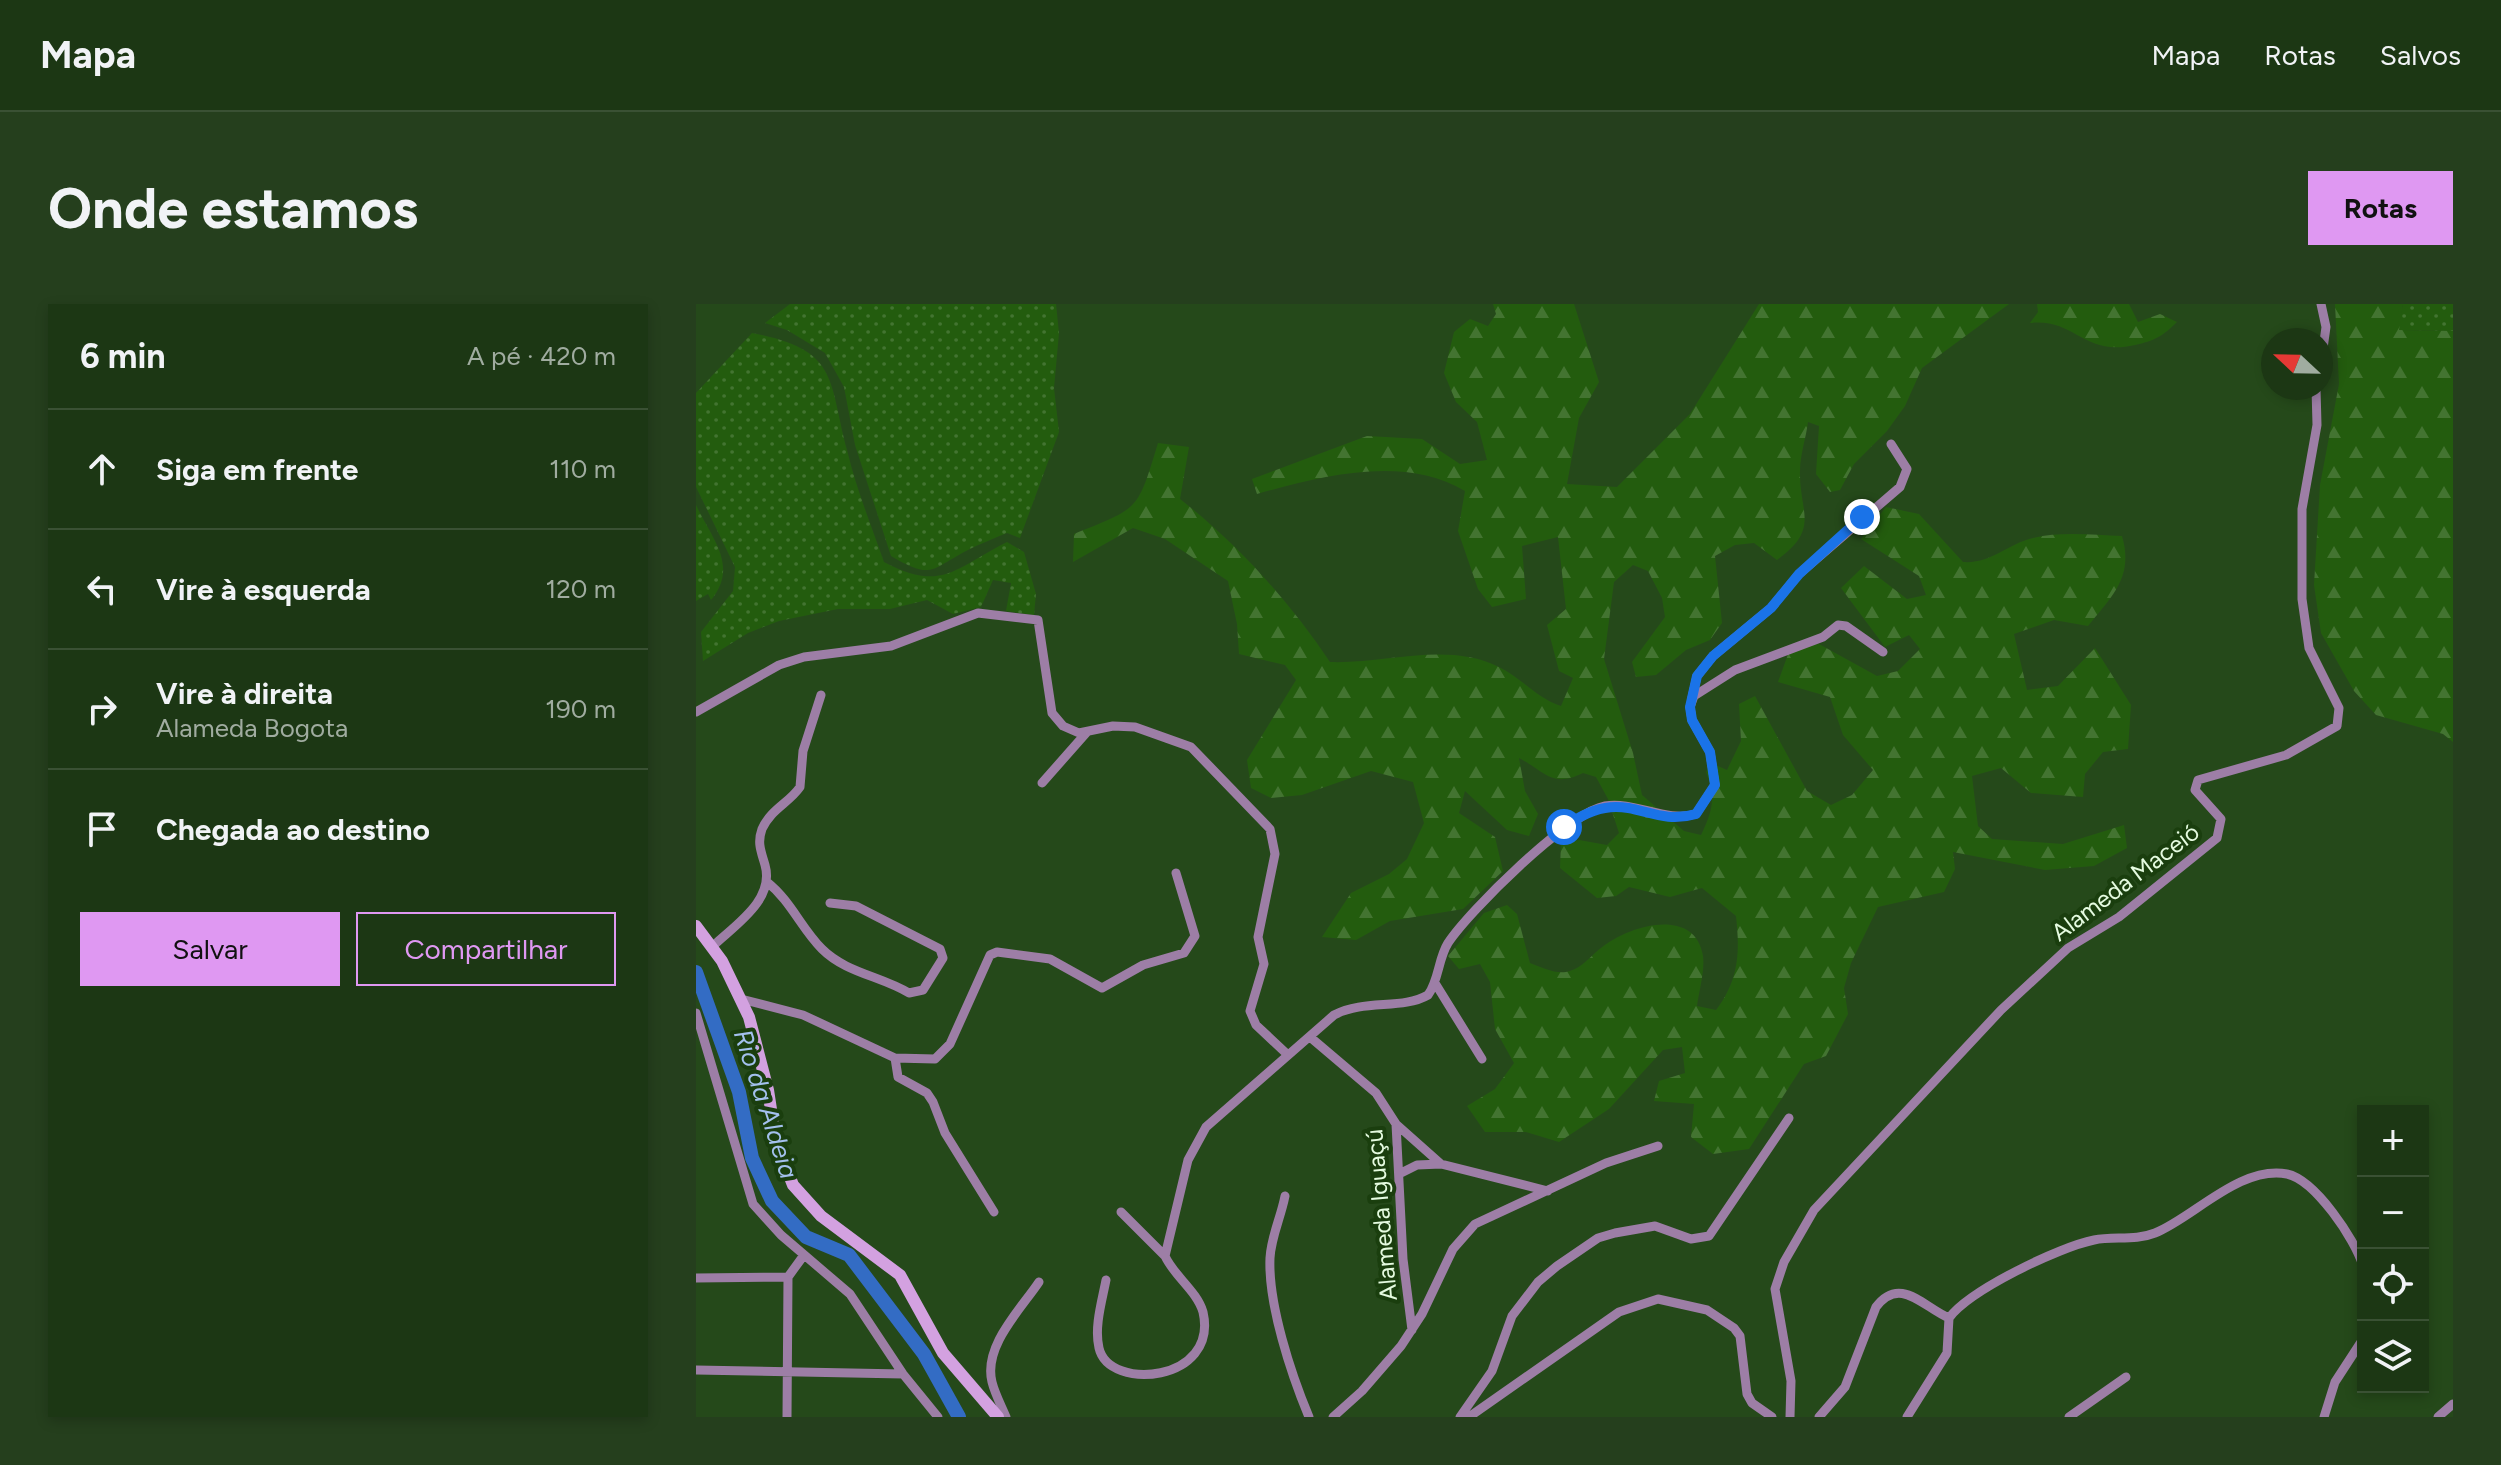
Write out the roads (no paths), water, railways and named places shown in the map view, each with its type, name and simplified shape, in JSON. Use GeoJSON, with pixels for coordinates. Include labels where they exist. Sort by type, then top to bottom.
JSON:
{"type":"FeatureCollection","features":[{"type":"Feature","properties":{"kind":"street"},"geometry":{"type":"LineString","coordinates":[[2321,304],[2326,328]]}},
{"type":"Feature","properties":{"kind":"street","name":"Alameda Maceió"},"geometry":{"type":"LineString","coordinates":[[1790,1417],[1791,1381],[1775,1289],[1784,1262],[1820,1202],[1860,1165],[2001,1010],[2068,948],[2119,917],[2217,838],[2221,819],[2195,790],[2198,780],[2286,755],[2337,726],[2339,708],[2309,648],[2302,599],[2302,509],[2317,425],[2316,400]]}},
{"type":"Feature","properties":{"kind":"street"},"geometry":{"type":"LineString","coordinates":[[1165,1256],[1184,1174],[1199,1138],[1206,1127],[1288,1055],[1343,1010],[1366,1004],[1422,998],[1435,983],[1442,955],[1453,937],[1552,838],[1583,814],[1608,806],[1679,815],[1696,814],[1715,783],[1710,752],[1692,720],[1691,702],[1697,676],[1713,656],[1771,608],[1789,584],[1820,555],[1900,487],[1907,469],[1891,444]]}},
{"type":"Feature","properties":{"kind":"street"},"geometry":{"type":"LineString","coordinates":[[696,712],[760,675],[804,657],[891,646],[978,613],[1038,620],[1052,713],[1069,730],[1087,732],[1113,726],[1135,727],[1191,747],[1270,829],[1275,854],[1258,937],[1264,964],[1250,1011],[1256,1025],[1288,1055]]}},
{"type":"Feature","properties":{"kind":"street"},"geometry":{"type":"LineString","coordinates":[[1691,702],[1699,690],[1735,670],[1823,637],[1838,625],[1846,626],[1883,652]]}},
{"type":"Feature","properties":{"kind":"street"},"geometry":{"type":"LineString","coordinates":[[821,695],[803,751],[800,787],[772,812],[760,833],[758,846],[767,882],[784,895],[820,948],[840,964],[890,982],[909,993],[923,990],[943,958],[940,949],[856,906],[830,903]]}},
{"type":"Feature","properties":{"kind":"street"},"geometry":{"type":"LineString","coordinates":[[1042,783],[1087,732]]}},
{"type":"Feature","properties":{"kind":"street"},"geometry":{"type":"LineString","coordinates":[[741,999],[803,1015],[895,1058],[935,1059],[950,1044],[984,962],[997,952],[1050,959],[1102,988],[1143,965],[1184,953],[1195,936],[1176,873]]}},
{"type":"Feature","properties":{"kind":"street"},"geometry":{"type":"LineString","coordinates":[[713,946],[755,906],[767,882]]}},
{"type":"Feature","properties":{"kind":"street"},"geometry":{"type":"LineString","coordinates":[[696,926],[713,946],[741,999],[758,1046],[781,1159],[793,1185],[821,1216],[900,1275],[943,1353],[998,1417]]}},
{"type":"Feature","properties":{"kind":"street"},"geometry":{"type":"LineString","coordinates":[[1435,983],[1482,1059]]}},
{"type":"Feature","properties":{"kind":"street"},"geometry":{"type":"LineString","coordinates":[[696,1013],[753,1204],[804,1255],[850,1294],[903,1374],[938,1417]]}},
{"type":"Feature","properties":{"kind":"street","name":"Alameda Iguaçú"},"geometry":{"type":"LineString","coordinates":[[1310,1037],[1376,1093],[1396,1124],[1403,1259],[1412,1330]]}},
{"type":"Feature","properties":{"kind":"street"},"geometry":{"type":"LineString","coordinates":[[895,1058],[898,1077],[927,1093],[933,1102],[945,1133],[994,1212]]}},
{"type":"Feature","properties":{"kind":"street"},"geometry":{"type":"LineString","coordinates":[[1460,1417],[1492,1371],[1512,1316],[1546,1274],[1609,1234],[1655,1226],[1691,1239],[1709,1236],[1789,1118]]}},
{"type":"Feature","properties":{"kind":"street"},"geometry":{"type":"LineString","coordinates":[[1396,1124],[1441,1164]]}},
{"type":"Feature","properties":{"kind":"street"},"geometry":{"type":"LineString","coordinates":[[1333,1417],[1383,1368],[1412,1330],[1453,1249],[1467,1231],[1487,1217],[1616,1159],[1658,1146]]}},
{"type":"Feature","properties":{"kind":"street"},"geometry":{"type":"LineString","coordinates":[[1399,1174],[1417,1165],[1441,1164],[1548,1191]]}},
{"type":"Feature","properties":{"kind":"street"},"geometry":{"type":"LineString","coordinates":[[1907,1417],[1942,1362],[1948,1342],[1949,1318],[1979,1291],[2091,1241],[2153,1234],[2200,1204],[2265,1174],[2285,1174],[2300,1179],[2353,1239],[2357,1250]]}},
{"type":"Feature","properties":{"kind":"street"},"geometry":{"type":"LineString","coordinates":[[1285,1196],[1271,1249],[1271,1274],[1288,1352],[1309,1417]]}},
{"type":"Feature","properties":{"kind":"street"},"geometry":{"type":"LineString","coordinates":[[1106,1280],[1097,1339],[1103,1358],[1117,1368],[1145,1374],[1176,1369],[1198,1348],[1203,1315],[1199,1302],[1165,1256],[1121,1212]]}},
{"type":"Feature","properties":{"kind":"street"},"geometry":{"type":"LineString","coordinates":[[787,1417],[788,1277],[804,1255]]}},
{"type":"Feature","properties":{"kind":"street"},"geometry":{"type":"LineString","coordinates":[[696,1278],[788,1277]]}},
{"type":"Feature","properties":{"kind":"street"},"geometry":{"type":"LineString","coordinates":[[1006,1417],[992,1382],[993,1357],[1001,1338],[1039,1282]]}},
{"type":"Feature","properties":{"kind":"street"},"geometry":{"type":"LineString","coordinates":[[1819,1417],[1845,1387],[1876,1307],[1886,1297],[1896,1293],[1910,1294],[1949,1318]]}},
{"type":"Feature","properties":{"kind":"street"},"geometry":{"type":"LineString","coordinates":[[1469,1417],[1619,1312],[1658,1299],[1707,1310],[1734,1328],[1740,1336],[1747,1394],[1752,1403],[1772,1417]]}},
{"type":"Feature","properties":{"kind":"street"},"geometry":{"type":"LineString","coordinates":[[2324,1417],[2335,1382],[2357,1348]]}},
{"type":"Feature","properties":{"kind":"street"},"geometry":{"type":"LineString","coordinates":[[696,1370],[903,1374]]}},
{"type":"Feature","properties":{"kind":"street"},"geometry":{"type":"LineString","coordinates":[[2069,1417],[2126,1377]]}},
{"type":"Feature","properties":{"kind":"street"},"geometry":{"type":"LineString","coordinates":[[2438,1417],[2453,1404]]}},
{"type":"Feature","properties":{"kind":"waterway","name":"Rio da Aldeia"},"geometry":{"type":"LineString","coordinates":[[696,972],[739,1092],[752,1158],[772,1201],[806,1237],[849,1255],[924,1354],[959,1417]]}}]}
